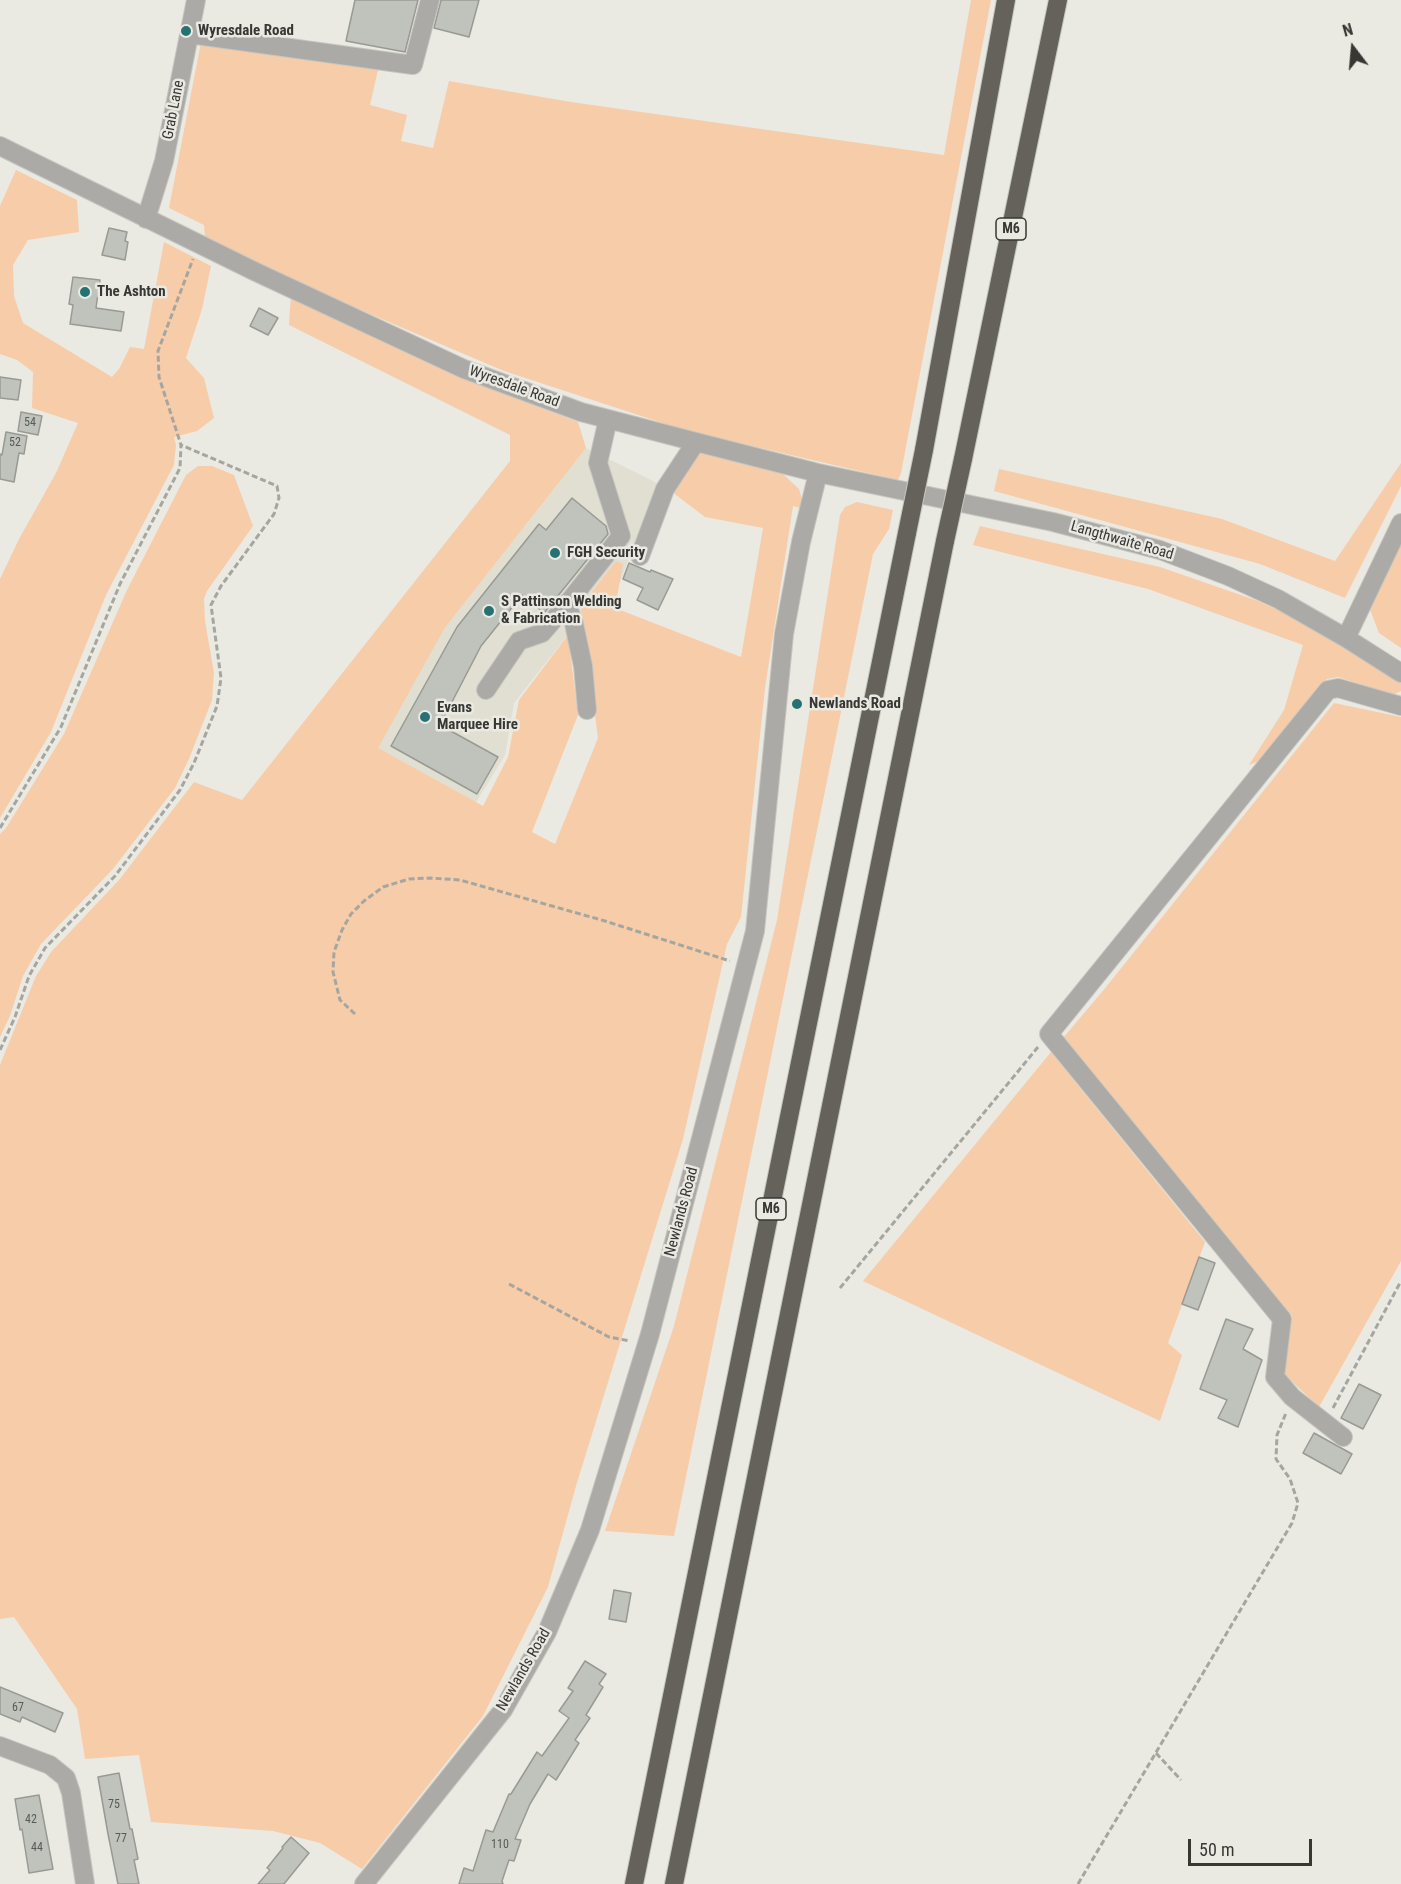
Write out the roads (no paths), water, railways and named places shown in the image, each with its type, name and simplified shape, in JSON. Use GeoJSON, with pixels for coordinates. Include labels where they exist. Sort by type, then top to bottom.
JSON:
{"type":"FeatureCollection","features":[{"type":"Feature","properties":{"kind":"highway","name":"M6"},"geometry":{"type":"LineString","coordinates":[[634,1884],[924,450],[1006,0]]}},
{"type":"Feature","properties":{"kind":"highway","name":"M6"},"geometry":{"type":"LineString","coordinates":[[674,1884],[945,541],[1058,0]]}},
{"type":"Feature","properties":{"kind":"street","name":"Grab Lane"},"geometry":{"type":"LineString","coordinates":[[146,219],[164,161],[196,0]]}},
{"type":"Feature","properties":{"kind":"street"},"geometry":{"type":"LineString","coordinates":[[189,33],[413,65],[430,0]]}},
{"type":"Feature","properties":{"kind":"street","name":"Wyresdale Road"},"geometry":{"type":"LineString","coordinates":[[0,146],[146,219],[464,369],[581,412],[818,473]]}},
{"type":"Feature","properties":{"kind":"street"},"geometry":{"type":"LineString","coordinates":[[486,690],[519,641],[542,633],[621,536],[598,464],[609,419]]}},
{"type":"Feature","properties":{"kind":"street"},"geometry":{"type":"LineString","coordinates":[[640,556],[665,489],[696,442]]}},
{"type":"Feature","properties":{"kind":"street","name":"Langthwaite Road"},"geometry":{"type":"LineString","coordinates":[[818,473],[1053,522],[1160,550],[1228,576],[1278,599],[1401,673]]}},
{"type":"Feature","properties":{"kind":"street","name":"Newlands Road"},"geometry":{"type":"LineString","coordinates":[[364,1884],[503,1710],[547,1632],[590,1530],[646,1345],[755,931],[784,634],[801,542],[818,473]]}},
{"type":"Feature","properties":{"kind":"street"},"geometry":{"type":"LineString","coordinates":[[1346,638],[1401,523]]}},
{"type":"Feature","properties":{"kind":"street"},"geometry":{"type":"LineString","coordinates":[[567,603],[583,666],[587,710]]}},
{"type":"Feature","properties":{"kind":"street"},"geometry":{"type":"LineString","coordinates":[[1343,1437],[1292,1397],[1275,1377],[1282,1319],[1049,1034],[1328,690],[1338,688],[1401,706]]}},
{"type":"Feature","properties":{"kind":"street"},"geometry":{"type":"LineString","coordinates":[[0,1746],[50,1765],[66,1778],[71,1793],[85,1884]]}},
{"type":"Feature","properties":{"kind":"place","name":"Wyresdale Road"},"geometry":{"type":"Point","coordinates":[186,31]}},
{"type":"Feature","properties":{"kind":"place","name":"The Ashton"},"geometry":{"type":"Point","coordinates":[85,292]}},
{"type":"Feature","properties":{"kind":"place","name":"FGH Security"},"geometry":{"type":"Point","coordinates":[555,553]}},
{"type":"Feature","properties":{"kind":"place","name":"S Pattinson Welding & Fabrication"},"geometry":{"type":"Point","coordinates":[489,611]}},
{"type":"Feature","properties":{"kind":"place","name":"Newlands Road"},"geometry":{"type":"Point","coordinates":[797,704]}},
{"type":"Feature","properties":{"kind":"place","name":"Evans Marquee Hire"},"geometry":{"type":"Point","coordinates":[425,717]}}]}
